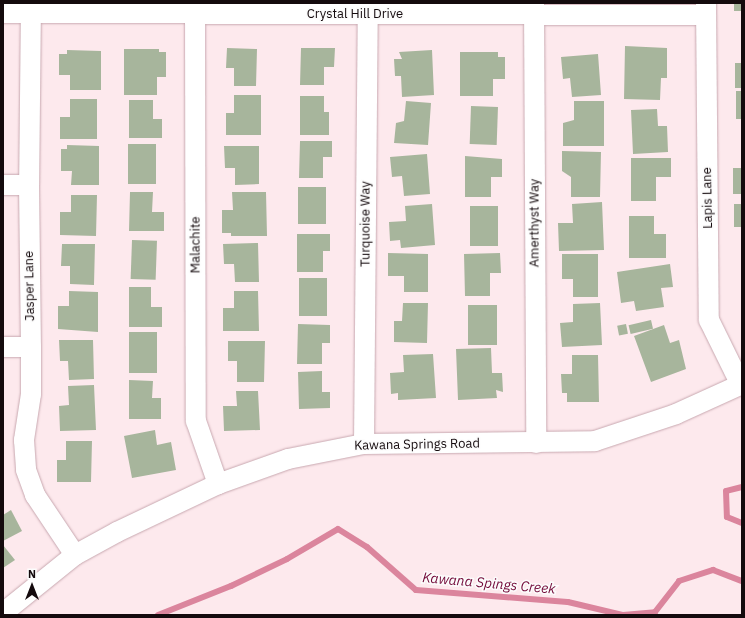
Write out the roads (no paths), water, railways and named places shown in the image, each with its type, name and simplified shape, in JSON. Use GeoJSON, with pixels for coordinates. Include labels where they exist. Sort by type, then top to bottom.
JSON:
{"type":"FeatureCollection","features":[{"type":"Feature","properties":{"kind":"street","name":"Crystal Hill Drive"},"geometry":{"type":"LineString","coordinates":[[3,13],[30,8],[706,9]]}},
{"type":"Feature","properties":{"kind":"street","name":"Jasper Lane"},"geometry":{"type":"LineString","coordinates":[[30,8],[29,185],[32,347],[31,394],[24,440],[26,470],[35,495],[75,555]]}},
{"type":"Feature","properties":{"kind":"street","name":"Malachite"},"geometry":{"type":"LineString","coordinates":[[195,8],[196,421],[218,484]]}},
{"type":"Feature","properties":{"kind":"street","name":"Turquoise Way"},"geometry":{"type":"LineString","coordinates":[[364,444],[368,9]]}},
{"type":"Feature","properties":{"kind":"street","name":"Amerthyst Way"},"geometry":{"type":"LineString","coordinates":[[534,9],[536,443]]}},
{"type":"Feature","properties":{"kind":"street","name":"Lapis Lane"},"geometry":{"type":"LineString","coordinates":[[706,9],[709,320],[741,385]]}},
{"type":"Feature","properties":{"kind":"street"},"geometry":{"type":"LineString","coordinates":[[3,185],[29,185]]}},
{"type":"Feature","properties":{"kind":"street"},"geometry":{"type":"LineString","coordinates":[[3,347],[32,347]]}},
{"type":"Feature","properties":{"kind":"street","name":"Kawana Springs Road"},"geometry":{"type":"LineString","coordinates":[[3,613],[75,555],[218,484],[288,459],[364,444],[536,443],[595,441],[676,414],[741,385]]}},
{"type":"Feature","properties":{"kind":"waterway","name":"Kawana Spings Creek"},"geometry":{"type":"LineString","coordinates":[[742,487],[726,491],[727,517],[742,523]]}},
{"type":"Feature","properties":{"kind":"waterway","name":"Kawana Spings Creek"},"geometry":{"type":"LineString","coordinates":[[158,615],[231,586],[287,559],[338,529],[367,547],[416,590],[568,602],[623,615],[655,612],[679,581],[713,570],[742,581]]}}]}
